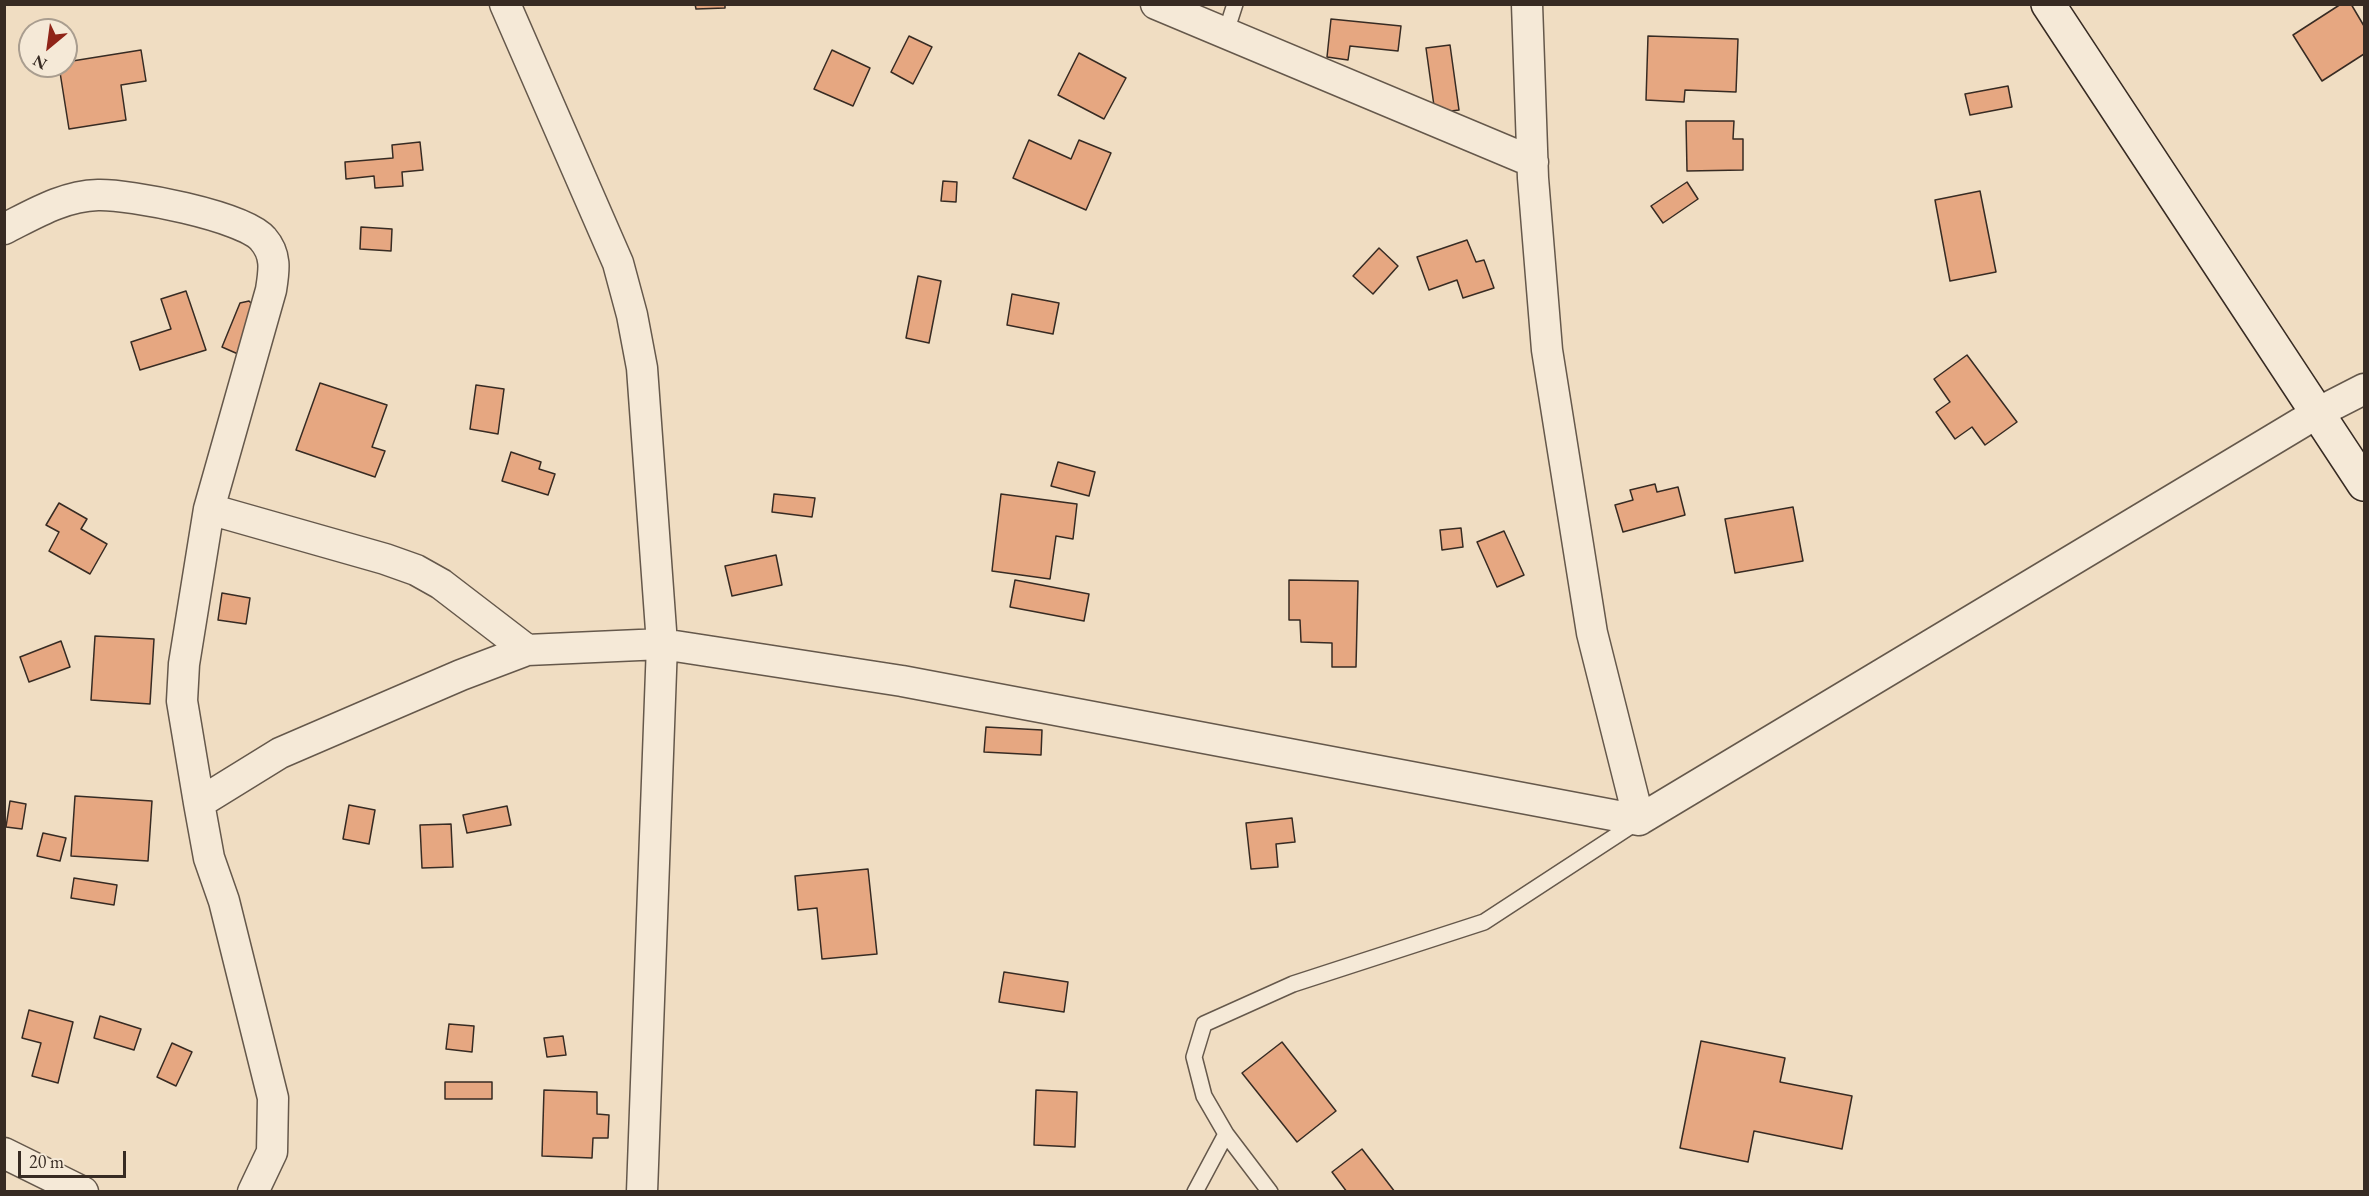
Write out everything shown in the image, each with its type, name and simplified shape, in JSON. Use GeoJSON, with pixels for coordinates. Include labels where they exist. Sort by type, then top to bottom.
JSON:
{"type":"FeatureCollection","features":[{"type":"Feature","properties":{"kind":"main road"},"geometry":{"type":"LineString","coordinates":[[2048,4],[2319,412],[2364,484]]}},
{"type":"Feature","properties":{"kind":"street"},"geometry":{"type":"LineString","coordinates":[[505,4],[618,263],[632,315],[642,368],[662,644],[642,1191]]}},
{"type":"Feature","properties":{"kind":"street"},"geometry":{"type":"LineString","coordinates":[[1156,4],[1230,18],[1533,162]]}},
{"type":"Feature","properties":{"kind":"street"},"geometry":{"type":"LineString","coordinates":[[1527,4],[1533,162],[1547,350],[1562,452],[1580,543],[1592,633],[1640,820]]}},
{"type":"Feature","properties":{"kind":"street"},"geometry":{"type":"LineString","coordinates":[[4,229],[53,204],[96,195],[141,198],[239,224],[263,238],[275,260],[271,290],[209,509],[184,664],[182,701],[209,858],[224,902],[273,1098],[272,1152],[254,1191]]}},
{"type":"Feature","properties":{"kind":"street"},"geometry":{"type":"LineString","coordinates":[[199,802],[280,753],[461,675],[527,650],[662,644],[914,683],[1640,820],[2319,412],[2364,389]]}},
{"type":"Feature","properties":{"kind":"street"},"geometry":{"type":"LineString","coordinates":[[209,509],[416,570],[441,584],[527,650]]}},
{"type":"Feature","properties":{"kind":"street"},"geometry":{"type":"LineString","coordinates":[[4,1153],[83,1191]]}},
{"type":"Feature","properties":{"kind":"lane"},"geometry":{"type":"LineString","coordinates":[[1270,1191],[1226,1134],[1204,1096],[1194,1057],[1204,1024],[1293,984],[1484,922],[1640,820]]}},
{"type":"Feature","properties":{"kind":"lane"},"geometry":{"type":"LineString","coordinates":[[1195,1191],[1226,1134]]}},
{"type":"Feature","properties":{"kind":"building"},"geometry":{"type":"Polygon","coordinates":[[[695,4],[725,4],[725,8],[696,9],[695,4]]]}},
{"type":"Feature","properties":{"kind":"building"},"geometry":{"type":"Polygon","coordinates":[[[2341,4],[2351,4],[2364,26],[2364,54],[2322,81],[2293,35],[2341,4]]]}},
{"type":"Feature","properties":{"kind":"building"},"geometry":{"type":"Polygon","coordinates":[[[1331,19],[1401,26],[1398,51],[1350,46],[1348,60],[1327,57],[1331,19]]]}},
{"type":"Feature","properties":{"kind":"building"},"geometry":{"type":"Polygon","coordinates":[[[909,36],[932,47],[913,84],[891,72],[909,36]]]}},
{"type":"Feature","properties":{"kind":"building"},"geometry":{"type":"Polygon","coordinates":[[[1648,36],[1738,39],[1736,92],[1685,90],[1684,102],[1646,100],[1648,36]]]}},
{"type":"Feature","properties":{"kind":"building"},"geometry":{"type":"Polygon","coordinates":[[[1450,45],[1459,110],[1435,113],[1426,48],[1450,45]]]}},
{"type":"Feature","properties":{"kind":"building"},"geometry":{"type":"Polygon","coordinates":[[[141,50],[146,81],[121,85],[126,120],[69,129],[61,78],[78,78],[78,60],[141,50]]]}},
{"type":"Feature","properties":{"kind":"building"},"geometry":{"type":"Polygon","coordinates":[[[832,50],[870,68],[853,106],[814,89],[832,50]]]}},
{"type":"Feature","properties":{"kind":"building"},"geometry":{"type":"Polygon","coordinates":[[[1079,53],[1126,78],[1104,119],[1058,95],[1079,53]]]}},
{"type":"Feature","properties":{"kind":"building"},"geometry":{"type":"Polygon","coordinates":[[[2008,86],[2012,107],[1970,115],[1965,94],[2008,86]]]}},
{"type":"Feature","properties":{"kind":"building"},"geometry":{"type":"Polygon","coordinates":[[[1686,121],[1734,121],[1733,139],[1743,139],[1743,170],[1687,171],[1686,121]]]}},
{"type":"Feature","properties":{"kind":"building"},"geometry":{"type":"Polygon","coordinates":[[[1029,140],[1071,159],[1079,140],[1111,153],[1086,210],[1013,178],[1029,140]]]}},
{"type":"Feature","properties":{"kind":"building"},"geometry":{"type":"Polygon","coordinates":[[[420,142],[423,170],[402,172],[403,186],[375,188],[374,176],[346,179],[345,162],[393,158],[392,145],[420,142]]]}},
{"type":"Feature","properties":{"kind":"building"},"geometry":{"type":"Polygon","coordinates":[[[943,181],[957,182],[956,202],[941,201],[943,181]]]}},
{"type":"Feature","properties":{"kind":"building"},"geometry":{"type":"Polygon","coordinates":[[[1687,182],[1698,199],[1663,223],[1651,206],[1687,182]]]}},
{"type":"Feature","properties":{"kind":"building"},"geometry":{"type":"Polygon","coordinates":[[[1980,191],[1996,272],[1950,281],[1935,200],[1980,191]]]}},
{"type":"Feature","properties":{"kind":"building"},"geometry":{"type":"Polygon","coordinates":[[[361,227],[392,229],[391,251],[360,249],[361,227]]]}},
{"type":"Feature","properties":{"kind":"building"},"geometry":{"type":"Polygon","coordinates":[[[1467,240],[1476,262],[1484,260],[1494,288],[1463,298],[1457,280],[1429,290],[1417,257],[1467,240]]]}},
{"type":"Feature","properties":{"kind":"building"},"geometry":{"type":"Polygon","coordinates":[[[1379,248],[1398,266],[1373,294],[1353,276],[1379,248]]]}},
{"type":"Feature","properties":{"kind":"building"},"geometry":{"type":"Polygon","coordinates":[[[918,276],[941,281],[929,343],[906,338],[918,276]]]}},
{"type":"Feature","properties":{"kind":"building"},"geometry":{"type":"Polygon","coordinates":[[[186,291],[206,350],[140,370],[131,342],[171,329],[161,299],[186,291]]]}},
{"type":"Feature","properties":{"kind":"building"},"geometry":{"type":"Polygon","coordinates":[[[1012,294],[1059,303],[1053,334],[1007,325],[1012,294]]]}},
{"type":"Feature","properties":{"kind":"building"},"geometry":{"type":"Polygon","coordinates":[[[249,301],[257,309],[238,354],[222,347],[240,303],[249,301]]]}},
{"type":"Feature","properties":{"kind":"building"},"geometry":{"type":"Polygon","coordinates":[[[1967,355],[2017,422],[1985,445],[1972,427],[1955,439],[1936,412],[1950,402],[1934,379],[1967,355]]]}},
{"type":"Feature","properties":{"kind":"building"},"geometry":{"type":"Polygon","coordinates":[[[320,383],[387,405],[372,447],[385,451],[375,477],[296,450],[320,383]]]}},
{"type":"Feature","properties":{"kind":"building"},"geometry":{"type":"Polygon","coordinates":[[[476,385],[504,389],[498,434],[470,429],[476,385]]]}},
{"type":"Feature","properties":{"kind":"building"},"geometry":{"type":"Polygon","coordinates":[[[511,452],[541,462],[539,469],[555,474],[548,495],[502,481],[511,452]]]}},
{"type":"Feature","properties":{"kind":"building"},"geometry":{"type":"Polygon","coordinates":[[[1058,462],[1095,472],[1089,496],[1051,486],[1058,462]]]}},
{"type":"Feature","properties":{"kind":"building"},"geometry":{"type":"Polygon","coordinates":[[[1655,484],[1657,492],[1678,487],[1685,515],[1623,532],[1615,505],[1633,500],[1630,490],[1655,484]]]}},
{"type":"Feature","properties":{"kind":"building"},"geometry":{"type":"Polygon","coordinates":[[[774,494],[815,498],[812,517],[772,512],[774,494]]]}},
{"type":"Feature","properties":{"kind":"building"},"geometry":{"type":"Polygon","coordinates":[[[1001,494],[1077,504],[1073,539],[1056,536],[1050,579],[992,571],[1001,494]]]}},
{"type":"Feature","properties":{"kind":"building"},"geometry":{"type":"Polygon","coordinates":[[[59,503],[87,519],[81,529],[107,544],[90,574],[49,551],[59,532],[46,525],[59,503]]]}},
{"type":"Feature","properties":{"kind":"building"},"geometry":{"type":"Polygon","coordinates":[[[1793,507],[1803,561],[1735,573],[1725,519],[1793,507]]]}},
{"type":"Feature","properties":{"kind":"building"},"geometry":{"type":"Polygon","coordinates":[[[1461,528],[1463,547],[1442,550],[1440,530],[1461,528]]]}},
{"type":"Feature","properties":{"kind":"building"},"geometry":{"type":"Polygon","coordinates":[[[1504,531],[1524,575],[1497,587],[1477,542],[1504,531]]]}},
{"type":"Feature","properties":{"kind":"building"},"geometry":{"type":"Polygon","coordinates":[[[776,555],[782,585],[732,596],[725,566],[776,555]]]}},
{"type":"Feature","properties":{"kind":"building"},"geometry":{"type":"Polygon","coordinates":[[[1015,580],[1089,594],[1084,621],[1010,607],[1015,580]]]}},
{"type":"Feature","properties":{"kind":"building"},"geometry":{"type":"Polygon","coordinates":[[[1289,580],[1358,581],[1356,667],[1332,667],[1332,643],[1301,642],[1300,620],[1289,620],[1289,580]]]}},
{"type":"Feature","properties":{"kind":"building"},"geometry":{"type":"Polygon","coordinates":[[[222,593],[250,598],[246,624],[218,620],[222,593]]]}},
{"type":"Feature","properties":{"kind":"building"},"geometry":{"type":"Polygon","coordinates":[[[95,636],[154,639],[150,704],[91,700],[95,636]]]}},
{"type":"Feature","properties":{"kind":"building"},"geometry":{"type":"Polygon","coordinates":[[[61,641],[70,667],[29,682],[20,657],[61,641]]]}},
{"type":"Feature","properties":{"kind":"building"},"geometry":{"type":"Polygon","coordinates":[[[986,727],[1042,730],[1041,755],[984,752],[986,727]]]}},
{"type":"Feature","properties":{"kind":"building"},"geometry":{"type":"Polygon","coordinates":[[[75,796],[152,801],[148,861],[71,856],[75,796]]]}},
{"type":"Feature","properties":{"kind":"building"},"geometry":{"type":"Polygon","coordinates":[[[10,801],[26,804],[22,829],[6,827],[10,801]]]}},
{"type":"Feature","properties":{"kind":"building"},"geometry":{"type":"Polygon","coordinates":[[[349,805],[375,810],[369,844],[343,839],[349,805]]]}},
{"type":"Feature","properties":{"kind":"building"},"geometry":{"type":"Polygon","coordinates":[[[507,806],[511,825],[467,833],[463,815],[507,806]]]}},
{"type":"Feature","properties":{"kind":"building"},"geometry":{"type":"Polygon","coordinates":[[[1292,818],[1295,842],[1276,844],[1278,867],[1251,869],[1246,823],[1292,818]]]}},
{"type":"Feature","properties":{"kind":"building"},"geometry":{"type":"Polygon","coordinates":[[[451,824],[453,867],[422,868],[420,825],[451,824]]]}},
{"type":"Feature","properties":{"kind":"building"},"geometry":{"type":"Polygon","coordinates":[[[43,833],[66,838],[60,861],[37,856],[43,833]]]}},
{"type":"Feature","properties":{"kind":"building"},"geometry":{"type":"Polygon","coordinates":[[[868,869],[877,954],[822,959],[817,908],[798,910],[795,876],[868,869]]]}},
{"type":"Feature","properties":{"kind":"building"},"geometry":{"type":"Polygon","coordinates":[[[74,878],[117,885],[114,905],[71,898],[74,878]]]}},
{"type":"Feature","properties":{"kind":"building"},"geometry":{"type":"Polygon","coordinates":[[[1004,972],[1068,982],[1064,1012],[999,1002],[1004,972]]]}},
{"type":"Feature","properties":{"kind":"building"},"geometry":{"type":"Polygon","coordinates":[[[29,1010],[73,1022],[58,1083],[32,1076],[41,1043],[22,1038],[29,1010]]]}},
{"type":"Feature","properties":{"kind":"building"},"geometry":{"type":"Polygon","coordinates":[[[100,1016],[141,1029],[134,1050],[94,1038],[100,1016]]]}},
{"type":"Feature","properties":{"kind":"building"},"geometry":{"type":"Polygon","coordinates":[[[449,1024],[474,1026],[472,1052],[446,1049],[449,1024]]]}},
{"type":"Feature","properties":{"kind":"building"},"geometry":{"type":"Polygon","coordinates":[[[563,1036],[566,1055],[547,1057],[544,1038],[563,1036]]]}},
{"type":"Feature","properties":{"kind":"building"},"geometry":{"type":"Polygon","coordinates":[[[1701,1041],[1785,1058],[1780,1082],[1852,1096],[1842,1149],[1754,1131],[1748,1162],[1680,1148],[1701,1041]]]}},
{"type":"Feature","properties":{"kind":"building"},"geometry":{"type":"Polygon","coordinates":[[[1282,1042],[1336,1111],[1297,1142],[1242,1073],[1282,1042]]]}},
{"type":"Feature","properties":{"kind":"building"},"geometry":{"type":"Polygon","coordinates":[[[172,1043],[192,1052],[176,1086],[157,1077],[172,1043]]]}},
{"type":"Feature","properties":{"kind":"building"},"geometry":{"type":"Polygon","coordinates":[[[445,1082],[492,1082],[492,1099],[445,1099],[445,1082]]]}},
{"type":"Feature","properties":{"kind":"building"},"geometry":{"type":"Polygon","coordinates":[[[544,1090],[597,1092],[597,1114],[609,1115],[608,1138],[593,1138],[592,1158],[542,1156],[544,1090]]]}},
{"type":"Feature","properties":{"kind":"building"},"geometry":{"type":"Polygon","coordinates":[[[1036,1090],[1077,1092],[1075,1147],[1034,1145],[1036,1090]]]}},
{"type":"Feature","properties":{"kind":"building"},"geometry":{"type":"Polygon","coordinates":[[[1362,1149],[1395,1192],[1347,1192],[1332,1172],[1362,1149]]]}}]}
